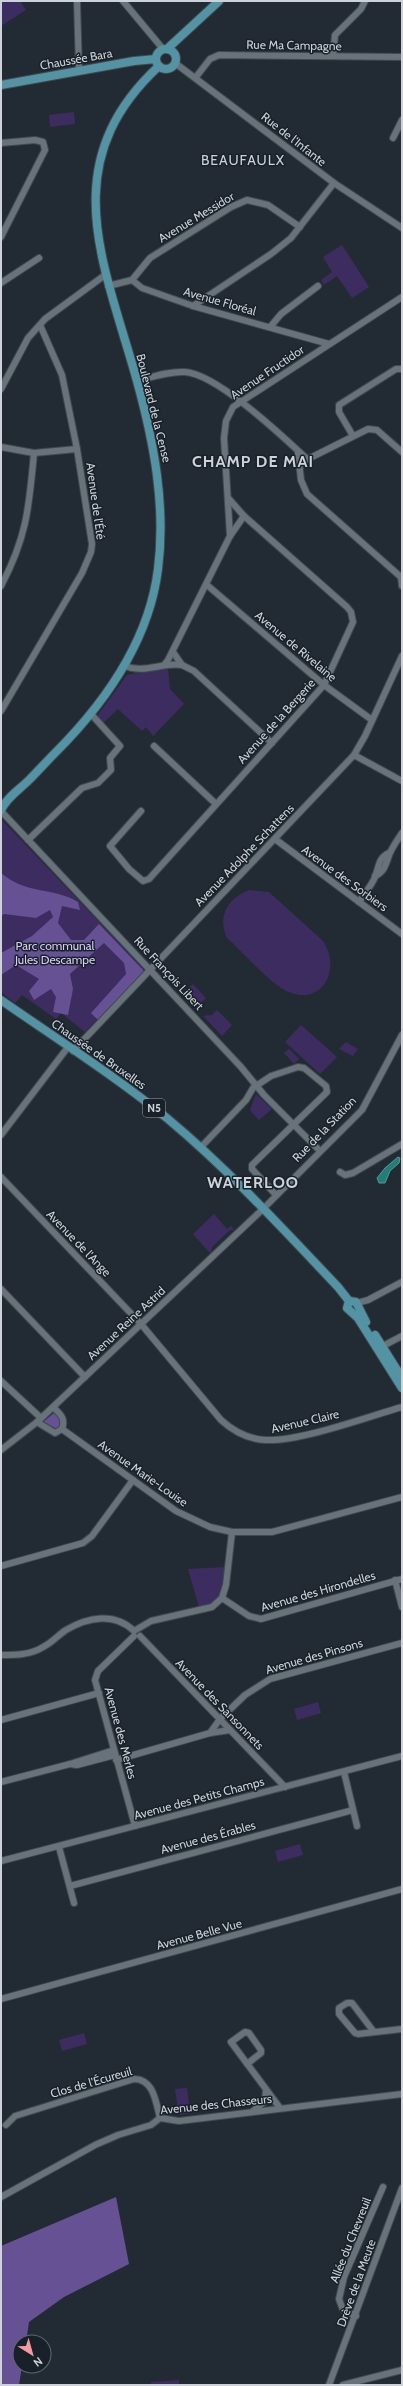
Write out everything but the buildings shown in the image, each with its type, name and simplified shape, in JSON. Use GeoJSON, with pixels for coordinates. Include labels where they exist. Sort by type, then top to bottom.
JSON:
{"type":"FeatureCollection","features":[{"type":"Feature","properties":{"kind":"main road"},"geometry":{"type":"LineString","coordinates":[[175,63],[168,50],[220,1]]}},
{"type":"Feature","properties":{"kind":"main road","name":"Boulevard de la Cense"},"geometry":{"type":"LineString","coordinates":[[1,805],[42,766],[91,714],[125,666],[140,637],[149,611],[158,571],[160,549],[160,504],[153,445],[137,381],[105,275],[95,212],[95,189],[100,160],[116,121],[126,103],[157,63],[158,53],[168,50]]}},
{"type":"Feature","properties":{"kind":"main road","name":"Chaussée Bara"},"geometry":{"type":"LineString","coordinates":[[1,85],[79,71],[157,63],[166,69],[175,63]]}},
{"type":"Feature","properties":{"kind":"main road","name":"Chaussée de Bruxelles"},"geometry":{"type":"LineString","coordinates":[[1,1000],[70,1049],[130,1088],[201,1148],[263,1209],[354,1305],[383,1346],[402,1378]]}},
{"type":"Feature","properties":{"kind":"main road","name":"Chaussée de Bruxelles"},"geometry":{"type":"LineString","coordinates":[[354,1305],[368,1334],[402,1388]]}},
{"type":"Feature","properties":{"kind":"main road","name":"Chaussée de Bruxelles"},"geometry":{"type":"LineString","coordinates":[[368,1334],[379,1345],[383,1346]]}},
{"type":"Feature","properties":{"kind":"main road"},"geometry":{"type":"LineString","coordinates":[[382,1356],[383,1346]]}},
{"type":"Feature","properties":{"kind":"street"},"geometry":{"type":"LineString","coordinates":[[77,1],[79,71]]}},
{"type":"Feature","properties":{"kind":"street"},"geometry":{"type":"LineString","coordinates":[[123,1],[168,50]]}},
{"type":"Feature","properties":{"kind":"street"},"geometry":{"type":"LineString","coordinates":[[333,56],[334,35],[361,9],[365,1]]}},
{"type":"Feature","properties":{"kind":"street","name":"Rue Ma Campagne"},"geometry":{"type":"LineString","coordinates":[[196,77],[210,59],[219,55],[402,57]]}},
{"type":"Feature","properties":{"kind":"street","name":"Rue de l'Infante"},"geometry":{"type":"LineString","coordinates":[[175,63],[196,77],[334,183],[402,228]]}},
{"type":"Feature","properties":{"kind":"street"},"geometry":{"type":"LineString","coordinates":[[393,138],[402,120]]}},
{"type":"Feature","properties":{"kind":"street"},"geometry":{"type":"LineString","coordinates":[[1,143],[35,140],[43,142],[45,150],[1,237]]}},
{"type":"Feature","properties":{"kind":"street"},"geometry":{"type":"LineString","coordinates":[[193,306],[271,254],[300,227],[334,183]]}},
{"type":"Feature","properties":{"kind":"street","name":"Avenue Messidor"},"geometry":{"type":"LineString","coordinates":[[132,280],[150,258],[232,207],[246,200],[268,205],[300,227]]}},
{"type":"Feature","properties":{"kind":"street"},"geometry":{"type":"LineString","coordinates":[[1,283],[39,258]]}},
{"type":"Feature","properties":{"kind":"street"},"geometry":{"type":"LineString","coordinates":[[1,389],[20,352],[40,324],[55,310],[105,275]]}},
{"type":"Feature","properties":{"kind":"street"},"geometry":{"type":"LineString","coordinates":[[108,286],[132,280]]}},
{"type":"Feature","properties":{"kind":"street","name":"Avenue Floréal"},"geometry":{"type":"LineString","coordinates":[[132,280],[142,288],[193,306],[271,326],[329,344]]}},
{"type":"Feature","properties":{"kind":"street"},"geometry":{"type":"LineString","coordinates":[[271,326],[281,314],[318,286]]}},
{"type":"Feature","properties":{"kind":"street","name":"Avenue Fructidor"},"geometry":{"type":"LineString","coordinates":[[230,536],[224,429],[229,414],[239,402],[402,297]]}},
{"type":"Feature","properties":{"kind":"street","name":"Avenue de l'Été"},"geometry":{"type":"LineString","coordinates":[[1,711],[3,702],[82,574],[91,552],[90,527],[78,449],[62,375],[40,324]]}},
{"type":"Feature","properties":{"kind":"street"},"geometry":{"type":"LineString","coordinates":[[354,436],[339,412],[339,405],[396,369],[402,369]]}},
{"type":"Feature","properties":{"kind":"street"},"geometry":{"type":"LineString","coordinates":[[137,381],[170,373],[186,372],[212,381],[292,445],[298,453],[306,458]]}},
{"type":"Feature","properties":{"kind":"street"},"geometry":{"type":"LineString","coordinates":[[299,465],[306,458],[368,429],[377,430],[402,452]]}},
{"type":"Feature","properties":{"kind":"street"},"geometry":{"type":"LineString","coordinates":[[1,447],[34,453],[78,449]]}},
{"type":"Feature","properties":{"kind":"street"},"geometry":{"type":"LineString","coordinates":[[1,586],[17,553],[25,528],[34,453]]}},
{"type":"Feature","properties":{"kind":"street"},"geometry":{"type":"LineString","coordinates":[[298,453],[301,480],[307,494],[401,578],[402,586]]}},
{"type":"Feature","properties":{"kind":"street","name":"Avenue de la Bergerie"},"geometry":{"type":"LineString","coordinates":[[141,811],[110,846],[129,869],[142,881],[149,879],[324,685],[354,622],[351,612],[244,516],[229,499]]}},
{"type":"Feature","properties":{"kind":"street","name":"Avenue Fructidor"},"geometry":{"type":"LineString","coordinates":[[164,665],[173,652],[208,585],[230,536],[244,516]]}},
{"type":"Feature","properties":{"kind":"street","name":"Avenue de Rivelaine"},"geometry":{"type":"LineString","coordinates":[[208,585],[324,685],[372,720]]}},
{"type":"Feature","properties":{"kind":"street"},"geometry":{"type":"LineString","coordinates":[[173,652],[182,665]]}},
{"type":"Feature","properties":{"kind":"street","name":"Avenue Adolphe Schattens"},"geometry":{"type":"LineString","coordinates":[[1,1135],[70,1049],[275,840],[354,755],[402,656]]}},
{"type":"Feature","properties":{"kind":"street"},"geometry":{"type":"LineString","coordinates":[[125,666],[140,670],[164,665],[182,665],[194,671],[272,742]]}},
{"type":"Feature","properties":{"kind":"street"},"geometry":{"type":"LineString","coordinates":[[28,840],[82,788],[98,783],[111,770],[110,758],[120,746],[91,714]]}},
{"type":"Feature","properties":{"kind":"street"},"geometry":{"type":"LineString","coordinates":[[154,746],[216,804]]}},
{"type":"Feature","properties":{"kind":"street"},"geometry":{"type":"LineString","coordinates":[[354,755],[402,781]]}},
{"type":"Feature","properties":{"kind":"street","name":"Rue François Libert"},"geometry":{"type":"LineString","coordinates":[[1,805],[28,840],[257,1084],[264,1095],[320,1151]]}},
{"type":"Feature","properties":{"kind":"street"},"geometry":{"type":"LineString","coordinates":[[359,902],[375,876],[376,869],[384,856],[389,853],[402,833]]}},
{"type":"Feature","properties":{"kind":"street","name":"Avenue des Sorbiers"},"geometry":{"type":"LineString","coordinates":[[275,840],[402,934]]}},
{"type":"Feature","properties":{"kind":"street","name":"Rue de la Station"},"geometry":{"type":"LineString","coordinates":[[263,1209],[362,1110],[402,1035]]}},
{"type":"Feature","properties":{"kind":"street"},"geometry":{"type":"LineString","coordinates":[[201,1148],[246,1100],[257,1084],[271,1076],[298,1067],[304,1068],[326,1086],[327,1092],[252,1165],[252,1169],[276,1195]]}},
{"type":"Feature","properties":{"kind":"street"},"geometry":{"type":"LineString","coordinates":[[340,1172],[343,1174],[350,1174],[402,1144]]}},
{"type":"Feature","properties":{"kind":"street","name":"Avenue de l'Ange"},"geometry":{"type":"LineString","coordinates":[[1,1177],[141,1324]]}},
{"type":"Feature","properties":{"kind":"street","name":"Avenue Reine Astrid"},"geometry":{"type":"LineString","coordinates":[[1,1450],[39,1420],[263,1209]]}},
{"type":"Feature","properties":{"kind":"street"},"geometry":{"type":"LineString","coordinates":[[354,1305],[368,1300],[402,1282]]}},
{"type":"Feature","properties":{"kind":"street"},"geometry":{"type":"LineString","coordinates":[[1,1289],[85,1377]]}},
{"type":"Feature","properties":{"kind":"street","name":"Avenue Claire"},"geometry":{"type":"LineString","coordinates":[[141,1324],[221,1420],[232,1431],[246,1436],[264,1440],[304,1435],[402,1407]]}},
{"type":"Feature","properties":{"kind":"street"},"geometry":{"type":"LineString","coordinates":[[383,1346],[402,1336]]}},
{"type":"Feature","properties":{"kind":"street"},"geometry":{"type":"LineString","coordinates":[[1,1381],[39,1420]]}},
{"type":"Feature","properties":{"kind":"street"},"geometry":{"type":"LineString","coordinates":[[53,1407],[62,1416],[64,1423],[62,1429]]}},
{"type":"Feature","properties":{"kind":"street","name":"Avenue Marie-Louise"},"geometry":{"type":"LineString","coordinates":[[39,1420],[55,1433],[62,1429],[176,1511],[192,1520],[232,1532],[272,1532],[402,1497]]}},
{"type":"Feature","properties":{"kind":"street"},"geometry":{"type":"LineString","coordinates":[[1,1566],[83,1543],[92,1536],[133,1480]]}},
{"type":"Feature","properties":{"kind":"street"},"geometry":{"type":"LineString","coordinates":[[222,1598],[226,1585],[232,1532]]}},
{"type":"Feature","properties":{"kind":"street"},"geometry":{"type":"LineString","coordinates":[[399,1579],[402,1607]]}},
{"type":"Feature","properties":{"kind":"street","name":"Avenue des Hirondelles"},"geometry":{"type":"LineString","coordinates":[[222,1598],[249,1616],[261,1619],[399,1579]]}},
{"type":"Feature","properties":{"kind":"street","name":"Avenue des Merles"},"geometry":{"type":"LineString","coordinates":[[135,1826],[95,1680],[98,1671],[151,1621],[212,1607],[222,1598]]}},
{"type":"Feature","properties":{"kind":"street","name":"Avenue des Sansonnets"},"geometry":{"type":"LineString","coordinates":[[1,1655],[30,1652],[43,1648],[77,1625],[102,1618],[121,1620],[137,1633],[285,1787]]}},
{"type":"Feature","properties":{"kind":"street","name":"Avenue des Pinsons"},"geometry":{"type":"LineString","coordinates":[[210,1733],[220,1719],[258,1685],[270,1679],[402,1643]]}},
{"type":"Feature","properties":{"kind":"street"},"geometry":{"type":"LineString","coordinates":[[1,1720],[99,1693]]}},
{"type":"Feature","properties":{"kind":"street"},"geometry":{"type":"LineString","coordinates":[[1,1782],[70,1764],[77,1765],[210,1733],[230,1730]]}},
{"type":"Feature","properties":{"kind":"street","name":"Avenue des Petits Champs"},"geometry":{"type":"LineString","coordinates":[[1,1861],[402,1756]]}},
{"type":"Feature","properties":{"kind":"street"},"geometry":{"type":"LineString","coordinates":[[344,1772],[357,1826]]}},
{"type":"Feature","properties":{"kind":"street","name":"Avenue des Érables"},"geometry":{"type":"LineString","coordinates":[[70,1886],[353,1810]]}},
{"type":"Feature","properties":{"kind":"street"},"geometry":{"type":"LineString","coordinates":[[59,1847],[74,1903]]}},
{"type":"Feature","properties":{"kind":"street","name":"Avenue Belle Vue"},"geometry":{"type":"LineString","coordinates":[[1,1999],[402,1889]]}},
{"type":"Feature","properties":{"kind":"street"},"geometry":{"type":"LineString","coordinates":[[374,2032],[352,2003],[347,2003],[339,2008],[339,2014],[352,2032],[358,2034],[402,2029]]}},
{"type":"Feature","properties":{"kind":"street"},"geometry":{"type":"LineString","coordinates":[[247,2064],[261,2053],[261,2050],[249,2033],[243,2032],[231,2042],[247,2064],[266,2090],[280,2108]]}},
{"type":"Feature","properties":{"kind":"street","name":"Clos de l'Écureuil"},"geometry":{"type":"LineString","coordinates":[[6,2125],[15,2116],[134,2079],[144,2082],[152,2090],[160,2118]]}},
{"type":"Feature","properties":{"kind":"street"},"geometry":{"type":"LineString","coordinates":[[252,2112],[265,2101],[266,2090]]}},
{"type":"Feature","properties":{"kind":"street","name":"Avenue des Chasseurs"},"geometry":{"type":"LineString","coordinates":[[1,2197],[98,2143],[124,2132],[151,2125],[160,2118],[178,2121],[402,2094]]}},
{"type":"Feature","properties":{"kind":"street","name":"Allée du Chevreuil"},"geometry":{"type":"LineString","coordinates":[[356,2316],[344,2310],[339,2299],[344,2277],[382,2187]]}},
{"type":"Feature","properties":{"kind":"street","name":"Drève de la Meute"},"geometry":{"type":"LineString","coordinates":[[329,2385],[356,2316],[402,2188]]}},
{"type":"Feature","properties":{"kind":"street"},"geometry":{"type":"LineString","coordinates":[[343,2385],[402,2370]]}},
{"type":"Feature","properties":{"kind":"green space"},"geometry":{"type":"Polygon","coordinates":[[[1,1],[20,1],[26,10],[1,26],[1,1]]]}},
{"type":"Feature","properties":{"kind":"green space"},"geometry":{"type":"Polygon","coordinates":[[[74,112],[75,124],[50,127],[49,115],[74,112]]]}},
{"type":"Feature","properties":{"kind":"green space"},"geometry":{"type":"Polygon","coordinates":[[[342,245],[369,287],[352,298],[337,276],[324,285],[321,280],[332,272],[323,257],[342,245]]]}},
{"type":"Feature","properties":{"kind":"green space"},"geometry":{"type":"Polygon","coordinates":[[[168,668],[170,689],[184,704],[153,736],[146,727],[142,731],[118,709],[103,723],[97,716],[127,675],[168,668]]]}},
{"type":"Feature","properties":{"kind":"green space","name":"Parc communal Jules Descampe"},"geometry":{"type":"Polygon","coordinates":[[[1,819],[144,969],[85,1032],[61,1013],[56,1019],[22,995],[15,1003],[1,992],[1,819]]]}},
{"type":"Feature","properties":{"kind":"green space"},"geometry":{"type":"Polygon","coordinates":[[[1,873],[21,885],[60,894],[78,902],[80,910],[62,906],[58,923],[71,940],[84,940],[99,924],[144,971],[98,1020],[91,1013],[126,974],[124,963],[104,943],[70,974],[73,989],[68,1015],[53,1012],[56,997],[51,989],[34,1000],[29,991],[39,979],[16,965],[1,975],[1,953],[32,936],[53,917],[50,910],[36,918],[4,914],[1,916],[1,873]]]}},
{"type":"Feature","properties":{"kind":"green space"},"geometry":{"type":"Polygon","coordinates":[[[249,890],[269,892],[323,941],[328,952],[330,963],[326,982],[319,989],[311,994],[301,995],[289,992],[274,983],[227,938],[223,922],[226,909],[235,898],[249,890]]]}},
{"type":"Feature","properties":{"kind":"green space"},"geometry":{"type":"Polygon","coordinates":[[[193,984],[206,998],[201,1003],[199,1012],[182,994],[193,984]]]}},
{"type":"Feature","properties":{"kind":"green space"},"geometry":{"type":"Polygon","coordinates":[[[217,1010],[232,1025],[222,1036],[203,1016],[212,1015],[217,1010]]]}},
{"type":"Feature","properties":{"kind":"green space"},"geometry":{"type":"Polygon","coordinates":[[[301,1025],[337,1057],[320,1074],[285,1042],[301,1025]]]}},
{"type":"Feature","properties":{"kind":"green space"},"geometry":{"type":"Polygon","coordinates":[[[346,1042],[358,1049],[353,1056],[339,1049],[346,1042]]]}},
{"type":"Feature","properties":{"kind":"green space"},"geometry":{"type":"Polygon","coordinates":[[[289,1049],[299,1059],[294,1064],[284,1053],[289,1049]]]}},
{"type":"Feature","properties":{"kind":"green space"},"geometry":{"type":"Polygon","coordinates":[[[256,1094],[272,1109],[259,1120],[250,1110],[256,1094]]]}},
{"type":"Feature","properties":{"kind":"green space"},"geometry":{"type":"Polygon","coordinates":[[[214,1214],[227,1229],[231,1226],[234,1230],[230,1230],[212,1247],[211,1254],[193,1234],[214,1214]]]}},
{"type":"Feature","properties":{"kind":"green space"},"geometry":{"type":"Polygon","coordinates":[[[55,1412],[62,1423],[57,1429],[43,1422],[55,1412]]]}},
{"type":"Feature","properties":{"kind":"green space"},"geometry":{"type":"Polygon","coordinates":[[[226,1567],[223,1588],[218,1598],[207,1605],[199,1607],[188,1569],[226,1567]]]}},
{"type":"Feature","properties":{"kind":"green space"},"geometry":{"type":"Polygon","coordinates":[[[318,1702],[321,1713],[297,1720],[294,1709],[318,1702]]]}},
{"type":"Feature","properties":{"kind":"green space"},"geometry":{"type":"Polygon","coordinates":[[[300,1844],[303,1855],[278,1862],[275,1851],[300,1844]]]}},
{"type":"Feature","properties":{"kind":"green space"},"geometry":{"type":"Polygon","coordinates":[[[84,2033],[87,2044],[62,2051],[59,2040],[84,2033]]]}},
{"type":"Feature","properties":{"kind":"green space"},"geometry":{"type":"Polygon","coordinates":[[[187,2088],[190,2113],[179,2115],[175,2089],[187,2088]]]}},
{"type":"Feature","properties":{"kind":"green space"},"geometry":{"type":"Polygon","coordinates":[[[116,2197],[129,2264],[64,2297],[29,2322],[27,2334],[12,2334],[12,2374],[21,2374],[19,2385],[1,2385],[1,2246],[116,2197]]]}},
{"type":"Feature","properties":{"kind":"green space"},"geometry":{"type":"Polygon","coordinates":[[[179,2380],[179,2385],[151,2385],[151,2382],[179,2380]]]}},
{"type":"Feature","properties":{"kind":"shaded area"},"geometry":{"type":"Polygon","coordinates":[[[398,1157],[400,1158],[399,1163],[390,1171],[385,1183],[379,1183],[377,1178],[385,1168],[398,1157]]]}},
{"type":"Feature","properties":{"kind":"district","name":"BEAUFAULX"},"geometry":{"type":"Point","coordinates":[243,160]}},
{"type":"Feature","properties":{"kind":"district","name":"CHAMP DE MAI"},"geometry":{"type":"Point","coordinates":[253,461]}},
{"type":"Feature","properties":{"kind":"district","name":"WATERLOO"},"geometry":{"type":"Point","coordinates":[253,1182]}}]}
